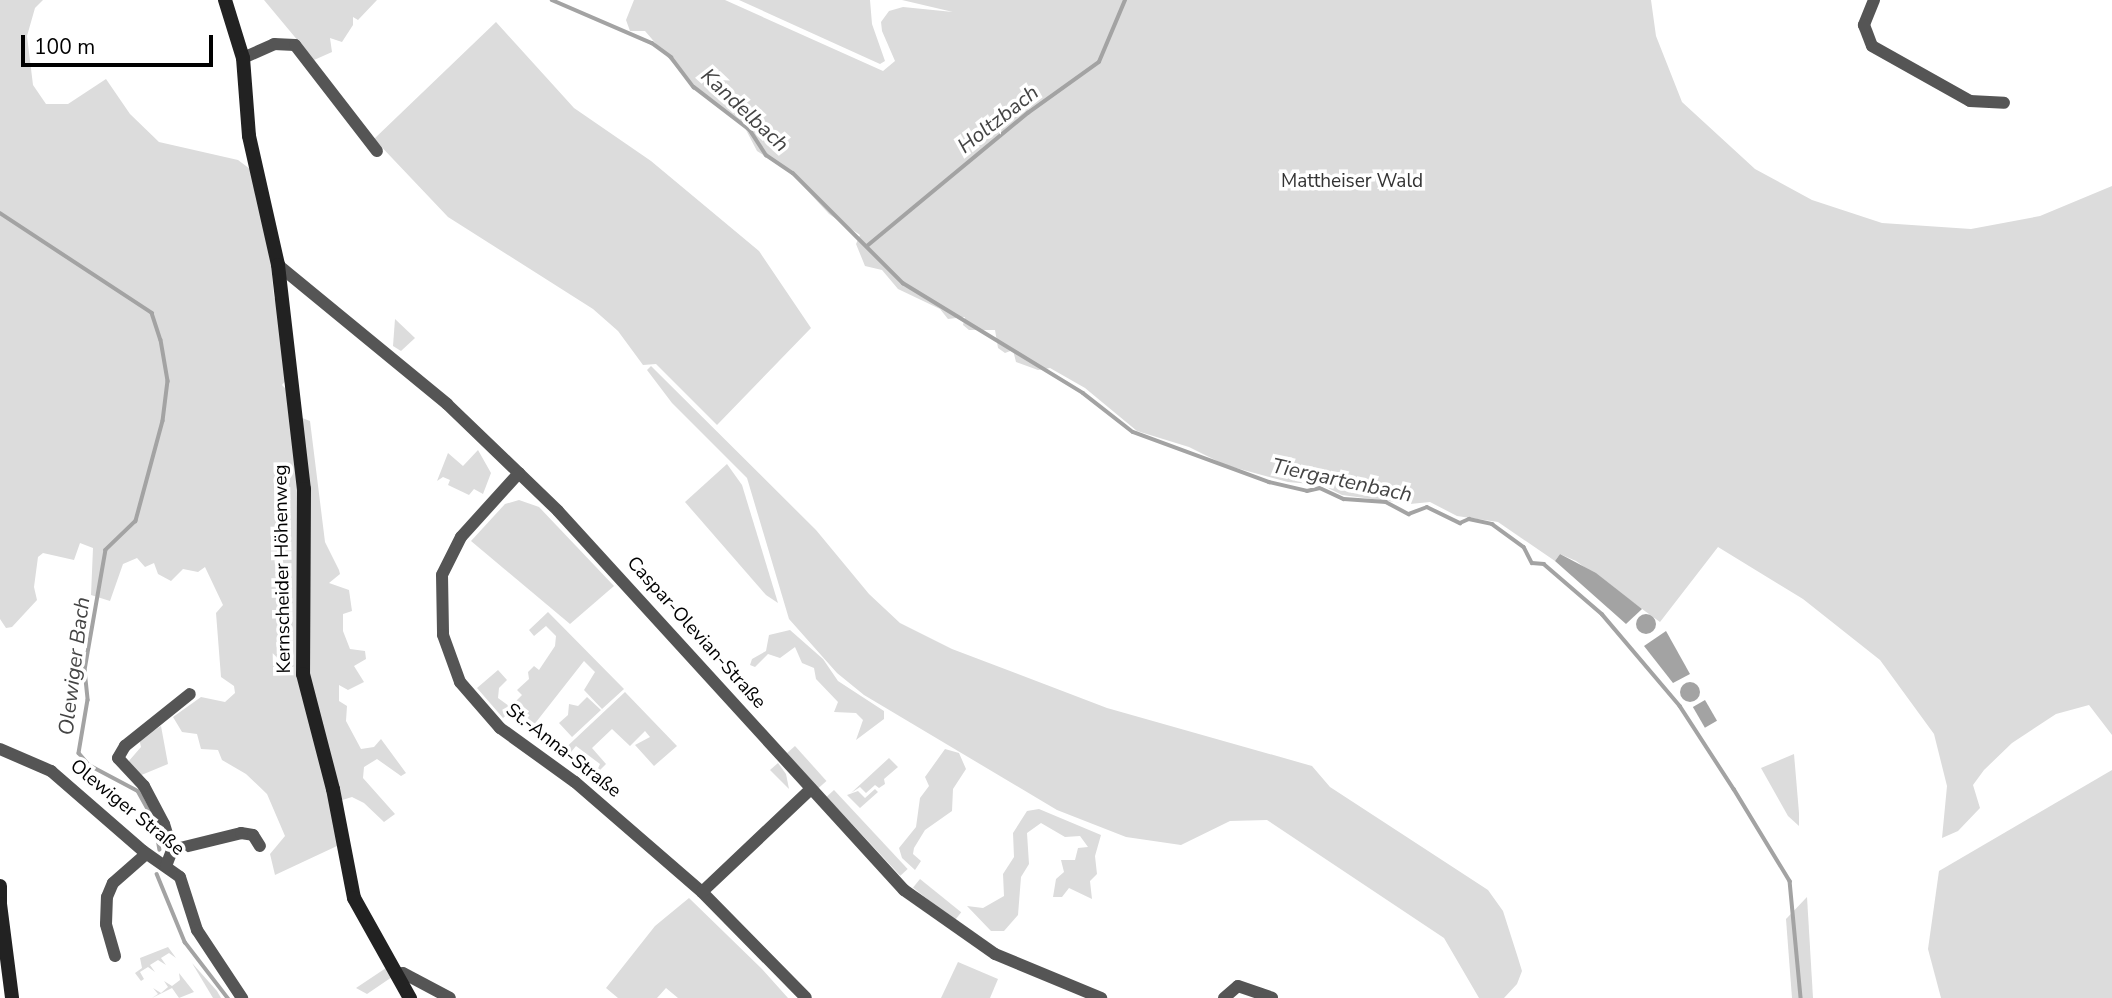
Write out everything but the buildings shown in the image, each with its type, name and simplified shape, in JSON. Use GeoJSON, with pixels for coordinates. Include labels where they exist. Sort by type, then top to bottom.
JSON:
{"type":"FeatureCollection","features":[{"type":"Feature","properties":{"kind":"street","name":"Kernscheider Höhenweg"},"geometry":{"type":"LineString","coordinates":[[225,0],[243,58],[249,136],[278,265],[304,489],[303,674],[333,789],[354,898],[410,998]]}},
{"type":"Feature","properties":{"kind":"street"},"geometry":{"type":"LineString","coordinates":[[1874,0],[1864,26],[1872,46],[1970,101],[2004,103]]}},
{"type":"Feature","properties":{"kind":"street"},"geometry":{"type":"LineString","coordinates":[[243,58],[274,44],[295,45],[377,150]]}},
{"type":"Feature","properties":{"kind":"street","name":"Caspar-Olevian-Straße"},"geometry":{"type":"LineString","coordinates":[[278,265],[437,395],[519,473],[611,567],[888,874],[948,923],[1020,967],[1101,998]]}},
{"type":"Feature","properties":{"kind":"street","name":"St.-Anna-Straße"},"geometry":{"type":"LineString","coordinates":[[519,473],[461,537],[444,568],[439,611],[454,669],[469,695],[500,729],[598,801],[702,892],[806,998]]}},
{"type":"Feature","properties":{"kind":"street"},"geometry":{"type":"LineString","coordinates":[[166,866],[172,850],[152,798],[118,758],[125,746],[190,694]]}},
{"type":"Feature","properties":{"kind":"street","name":"Olewiger Straße"},"geometry":{"type":"LineString","coordinates":[[0,750],[51,771],[146,854],[182,880],[198,933],[242,998]]}},
{"type":"Feature","properties":{"kind":"street"},"geometry":{"type":"LineString","coordinates":[[702,892],[811,789]]}},
{"type":"Feature","properties":{"kind":"street"},"geometry":{"type":"LineString","coordinates":[[172,850],[241,833],[253,835],[260,846]]}},
{"type":"Feature","properties":{"kind":"street"},"geometry":{"type":"LineString","coordinates":[[115,956],[106,924],[107,897],[113,883],[146,854]]}},
{"type":"Feature","properties":{"kind":"street"},"geometry":{"type":"LineString","coordinates":[[0,886],[12,998]]}},
{"type":"Feature","properties":{"kind":"street"},"geometry":{"type":"LineString","coordinates":[[397,975],[403,974],[450,998]]}},
{"type":"Feature","properties":{"kind":"street"},"geometry":{"type":"LineString","coordinates":[[1224,998],[1237,986],[1272,998]]}},
{"type":"Feature","properties":{"kind":"green space"},"geometry":{"type":"Polygon","coordinates":[[[0,0],[43,0],[35,8],[27,36],[33,85],[46,104],[68,104],[106,79],[130,114],[159,142],[238,160],[250,169],[270,252],[274,298],[282,304],[288,378],[282,385],[292,395],[297,416],[310,421],[325,542],[340,574],[329,583],[349,590],[352,611],[343,614],[343,631],[350,649],[365,651],[366,659],[354,666],[364,682],[348,690],[339,685],[339,701],[347,706],[346,721],[361,749],[374,747],[381,739],[406,773],[401,776],[377,759],[364,767],[363,778],[395,814],[384,822],[364,803],[352,797],[339,801],[337,846],[275,875],[270,854],[285,836],[267,794],[246,774],[222,760],[218,750],[201,749],[197,734],[182,732],[173,717],[201,697],[225,702],[235,693],[234,686],[221,677],[216,613],[223,605],[205,567],[198,572],[183,569],[171,581],[158,574],[154,563],[145,567],[137,558],[123,564],[110,601],[91,595],[93,548],[80,543],[74,560],[43,553],[38,557],[34,587],[37,600],[12,627],[6,628],[0,619],[0,0]]]}},
{"type":"Feature","properties":{"kind":"green space"},"geometry":{"type":"Polygon","coordinates":[[[264,0],[377,0],[358,20],[353,17],[353,25],[342,42],[330,38],[332,52],[314,60],[264,0]]]}},
{"type":"Feature","properties":{"kind":"green space","name":"Mattheiser Wald"},"geometry":{"type":"Polygon","coordinates":[[[634,0],[725,0],[883,71],[895,61],[882,31],[881,22],[889,11],[903,7],[953,12],[902,0],[1651,0],[1656,36],[1682,102],[1755,169],[1812,200],[1882,223],[1971,229],[2040,216],[2112,186],[2112,735],[2089,705],[2056,714],[2012,743],[1984,770],[1973,785],[1980,808],[1958,831],[1942,838],[1947,786],[1934,734],[1880,660],[1803,599],[1718,547],[1660,622],[1576,561],[1560,554],[1555,561],[1498,522],[1457,516],[1430,502],[1410,504],[1342,495],[1322,485],[1288,482],[1225,465],[1189,447],[1137,431],[1085,388],[1050,368],[1038,370],[1016,362],[1013,350],[1005,353],[998,348],[995,330],[969,330],[963,325],[965,317],[948,319],[940,309],[898,289],[882,270],[865,266],[856,244],[860,235],[829,214],[792,174],[757,151],[745,128],[696,90],[645,31],[630,31],[626,20],[634,0]]]}},
{"type":"Feature","properties":{"kind":"green space"},"geometry":{"type":"Polygon","coordinates":[[[739,0],[870,0],[872,24],[885,61],[880,64],[739,0]]]}},
{"type":"Feature","properties":{"kind":"green space"},"geometry":{"type":"Polygon","coordinates":[[[496,22],[574,108],[651,161],[759,251],[811,328],[717,425],[656,364],[643,365],[618,331],[593,309],[448,217],[374,139],[496,22]]]}},
{"type":"Feature","properties":{"kind":"green space"},"geometry":{"type":"Polygon","coordinates":[[[395,319],[415,338],[401,351],[393,346],[395,319]]]}},
{"type":"Feature","properties":{"kind":"green space"},"geometry":{"type":"Polygon","coordinates":[[[651,366],[816,530],[869,594],[900,623],[952,649],[1107,708],[1312,766],[1330,787],[1488,890],[1503,911],[1518,958],[1522,971],[1517,984],[1504,998],[1479,998],[1444,938],[1267,820],[1230,821],[1181,845],[1126,837],[1057,810],[864,695],[837,673],[789,619],[747,478],[672,403],[647,370],[651,366]]]}},
{"type":"Feature","properties":{"kind":"green space"},"geometry":{"type":"Polygon","coordinates":[[[478,450],[491,473],[483,494],[474,489],[469,495],[448,485],[450,480],[443,477],[437,481],[448,453],[463,466],[478,450]]]}},
{"type":"Feature","properties":{"kind":"green space"},"geometry":{"type":"Polygon","coordinates":[[[727,464],[742,485],[778,603],[766,595],[685,502],[727,464]]]}},
{"type":"Feature","properties":{"kind":"green space"},"geometry":{"type":"Polygon","coordinates":[[[519,500],[539,507],[614,586],[570,624],[471,541],[505,504],[519,500]]]}},
{"type":"Feature","properties":{"kind":"green space"},"geometry":{"type":"Polygon","coordinates":[[[548,612],[624,689],[602,709],[584,690],[595,672],[584,661],[533,726],[512,705],[522,695],[517,690],[529,679],[528,672],[534,666],[539,670],[555,646],[556,636],[546,626],[534,636],[529,630],[548,612]]]}},
{"type":"Feature","properties":{"kind":"green space"},"geometry":{"type":"Polygon","coordinates":[[[790,630],[823,659],[838,681],[884,711],[884,719],[856,740],[863,720],[856,713],[834,712],[838,702],[816,679],[814,668],[802,663],[795,647],[780,658],[768,654],[755,667],[750,665],[752,659],[766,651],[769,635],[790,630]]]}},
{"type":"Feature","properties":{"kind":"green space"},"geometry":{"type":"Polygon","coordinates":[[[498,670],[507,680],[499,688],[498,698],[513,709],[503,718],[477,688],[498,670]]]}},
{"type":"Feature","properties":{"kind":"green space"},"geometry":{"type":"Polygon","coordinates":[[[625,692],[677,746],[654,766],[635,745],[650,737],[645,731],[630,746],[612,729],[592,748],[606,764],[595,775],[600,764],[576,746],[566,758],[559,754],[625,692]]]}},
{"type":"Feature","properties":{"kind":"green space"},"geometry":{"type":"Polygon","coordinates":[[[587,697],[601,710],[572,737],[559,723],[568,715],[569,704],[578,706],[587,697]]]}},
{"type":"Feature","properties":{"kind":"green space"},"geometry":{"type":"Polygon","coordinates":[[[161,726],[168,764],[139,776],[128,762],[141,747],[139,739],[161,726]]]}},
{"type":"Feature","properties":{"kind":"green space"},"geometry":{"type":"Polygon","coordinates":[[[795,746],[826,781],[818,788],[787,753],[795,746]]]}},
{"type":"Feature","properties":{"kind":"green space"},"geometry":{"type":"Polygon","coordinates":[[[945,749],[959,753],[966,769],[953,789],[952,811],[925,830],[914,848],[913,854],[921,861],[915,870],[902,858],[899,848],[916,827],[920,798],[929,786],[925,777],[945,749]]]}},
{"type":"Feature","properties":{"kind":"green space"},"geometry":{"type":"Polygon","coordinates":[[[1794,754],[1799,826],[1788,816],[1761,768],[1794,754]]]}},
{"type":"Feature","properties":{"kind":"green space"},"geometry":{"type":"Polygon","coordinates":[[[889,758],[898,767],[884,779],[885,784],[879,788],[875,785],[866,793],[860,787],[851,793],[889,758]]]}},
{"type":"Feature","properties":{"kind":"green space"},"geometry":{"type":"Polygon","coordinates":[[[778,763],[786,774],[789,789],[770,770],[778,763]]]}},
{"type":"Feature","properties":{"kind":"green space"},"geometry":{"type":"Polygon","coordinates":[[[2112,770],[2112,998],[1941,998],[1928,949],[1939,871],[2112,770]]]}},
{"type":"Feature","properties":{"kind":"green space"},"geometry":{"type":"Polygon","coordinates":[[[875,789],[878,792],[860,808],[847,795],[858,791],[865,798],[875,789]]]}},
{"type":"Feature","properties":{"kind":"green space"},"geometry":{"type":"Polygon","coordinates":[[[834,790],[908,869],[900,876],[827,797],[834,790]]]}},
{"type":"Feature","properties":{"kind":"green space"},"geometry":{"type":"Polygon","coordinates":[[[1039,809],[1101,835],[1095,856],[1097,874],[1090,881],[1092,899],[1069,888],[1062,897],[1053,897],[1056,879],[1064,872],[1061,860],[1075,860],[1078,848],[1088,847],[1080,836],[1065,837],[1041,823],[1027,833],[1029,864],[1021,877],[1018,915],[1004,931],[991,931],[967,906],[983,908],[1004,896],[1003,874],[1014,857],[1013,833],[1027,811],[1039,809]]]}},
{"type":"Feature","properties":{"kind":"green space"},"geometry":{"type":"Polygon","coordinates":[[[920,879],[961,912],[954,921],[913,888],[920,879]]]}},
{"type":"Feature","properties":{"kind":"green space"},"geometry":{"type":"Polygon","coordinates":[[[1807,897],[1813,998],[1792,998],[1786,919],[1807,897]]]}},
{"type":"Feature","properties":{"kind":"green space"},"geometry":{"type":"Polygon","coordinates":[[[689,898],[788,998],[678,998],[666,988],[657,998],[618,998],[606,988],[655,926],[689,898]]]}},
{"type":"Feature","properties":{"kind":"green space"},"geometry":{"type":"Polygon","coordinates":[[[168,947],[176,958],[169,953],[161,958],[166,965],[158,960],[150,965],[155,972],[148,967],[140,972],[144,979],[141,981],[135,973],[142,968],[140,958],[168,947]]]}},
{"type":"Feature","properties":{"kind":"green space"},"geometry":{"type":"Polygon","coordinates":[[[958,962],[998,979],[990,998],[941,998],[958,962]]]}},
{"type":"Feature","properties":{"kind":"green space"},"geometry":{"type":"Polygon","coordinates":[[[192,963],[217,991],[221,998],[213,998],[192,963]]]}},
{"type":"Feature","properties":{"kind":"green space"},"geometry":{"type":"Polygon","coordinates":[[[386,968],[392,977],[367,994],[356,988],[386,968]]]}},
{"type":"Feature","properties":{"kind":"green space"},"geometry":{"type":"Polygon","coordinates":[[[179,973],[194,992],[179,998],[172,988],[152,998],[158,994],[153,988],[161,993],[168,987],[164,981],[172,986],[180,980],[179,973]]]}},
{"type":"Feature","properties":{"kind":"shaded area"},"geometry":{"type":"Polygon","coordinates":[[[1560,554],[1596,573],[1642,609],[1626,624],[1555,561],[1560,554]]]}},
{"type":"Feature","properties":{"kind":"shaded area"},"geometry":{"type":"Polygon","coordinates":[[[1642,614],[1650,614],[1656,624],[1650,634],[1642,634],[1636,628],[1636,620],[1642,614]]]}},
{"type":"Feature","properties":{"kind":"shaded area"},"geometry":{"type":"Polygon","coordinates":[[[1666,631],[1690,674],[1673,683],[1644,646],[1666,631]]]}},
{"type":"Feature","properties":{"kind":"shaded area"},"geometry":{"type":"Polygon","coordinates":[[[1690,682],[1697,685],[1700,692],[1697,699],[1690,702],[1683,699],[1680,692],[1683,685],[1690,682]]]}},
{"type":"Feature","properties":{"kind":"shaded area"},"geometry":{"type":"Polygon","coordinates":[[[1705,700],[1717,721],[1705,728],[1693,707],[1705,700]]]}},
{"type":"Feature","properties":{"kind":"waterway","name":"Tiergartenbach"},"geometry":{"type":"LineString","coordinates":[[552,0],[652,43],[671,57],[694,87],[750,130],[766,155],[793,173],[903,283],[1083,393],[1133,432],[1269,482],[1307,491],[1320,488],[1344,499],[1386,502],[1409,514],[1427,507],[1460,523],[1469,519],[1492,524],[1524,547],[1532,563],[1544,564],[1602,614],[1680,706],[1734,789],[1790,881],[1801,998]]}},
{"type":"Feature","properties":{"kind":"waterway","name":"Holtzbach"},"geometry":{"type":"LineString","coordinates":[[867,246],[1028,113],[1099,62],[1125,0]]}},
{"type":"Feature","properties":{"kind":"waterway","name":"Olewiger Bach"},"geometry":{"type":"LineString","coordinates":[[0,213],[152,313],[161,340],[168,381],[163,421],[136,521],[106,550],[85,670],[88,700],[79,753],[89,765],[138,791],[155,822],[160,850]]}},
{"type":"Feature","properties":{"kind":"waterway","name":"Olewiger Bach"},"geometry":{"type":"LineString","coordinates":[[157,874],[185,942],[228,998]]}},
{"type":"Feature","properties":{"kind":"water label","name":"Kandelbach"},"geometry":{"type":"Point","coordinates":[745,110]}}]}
